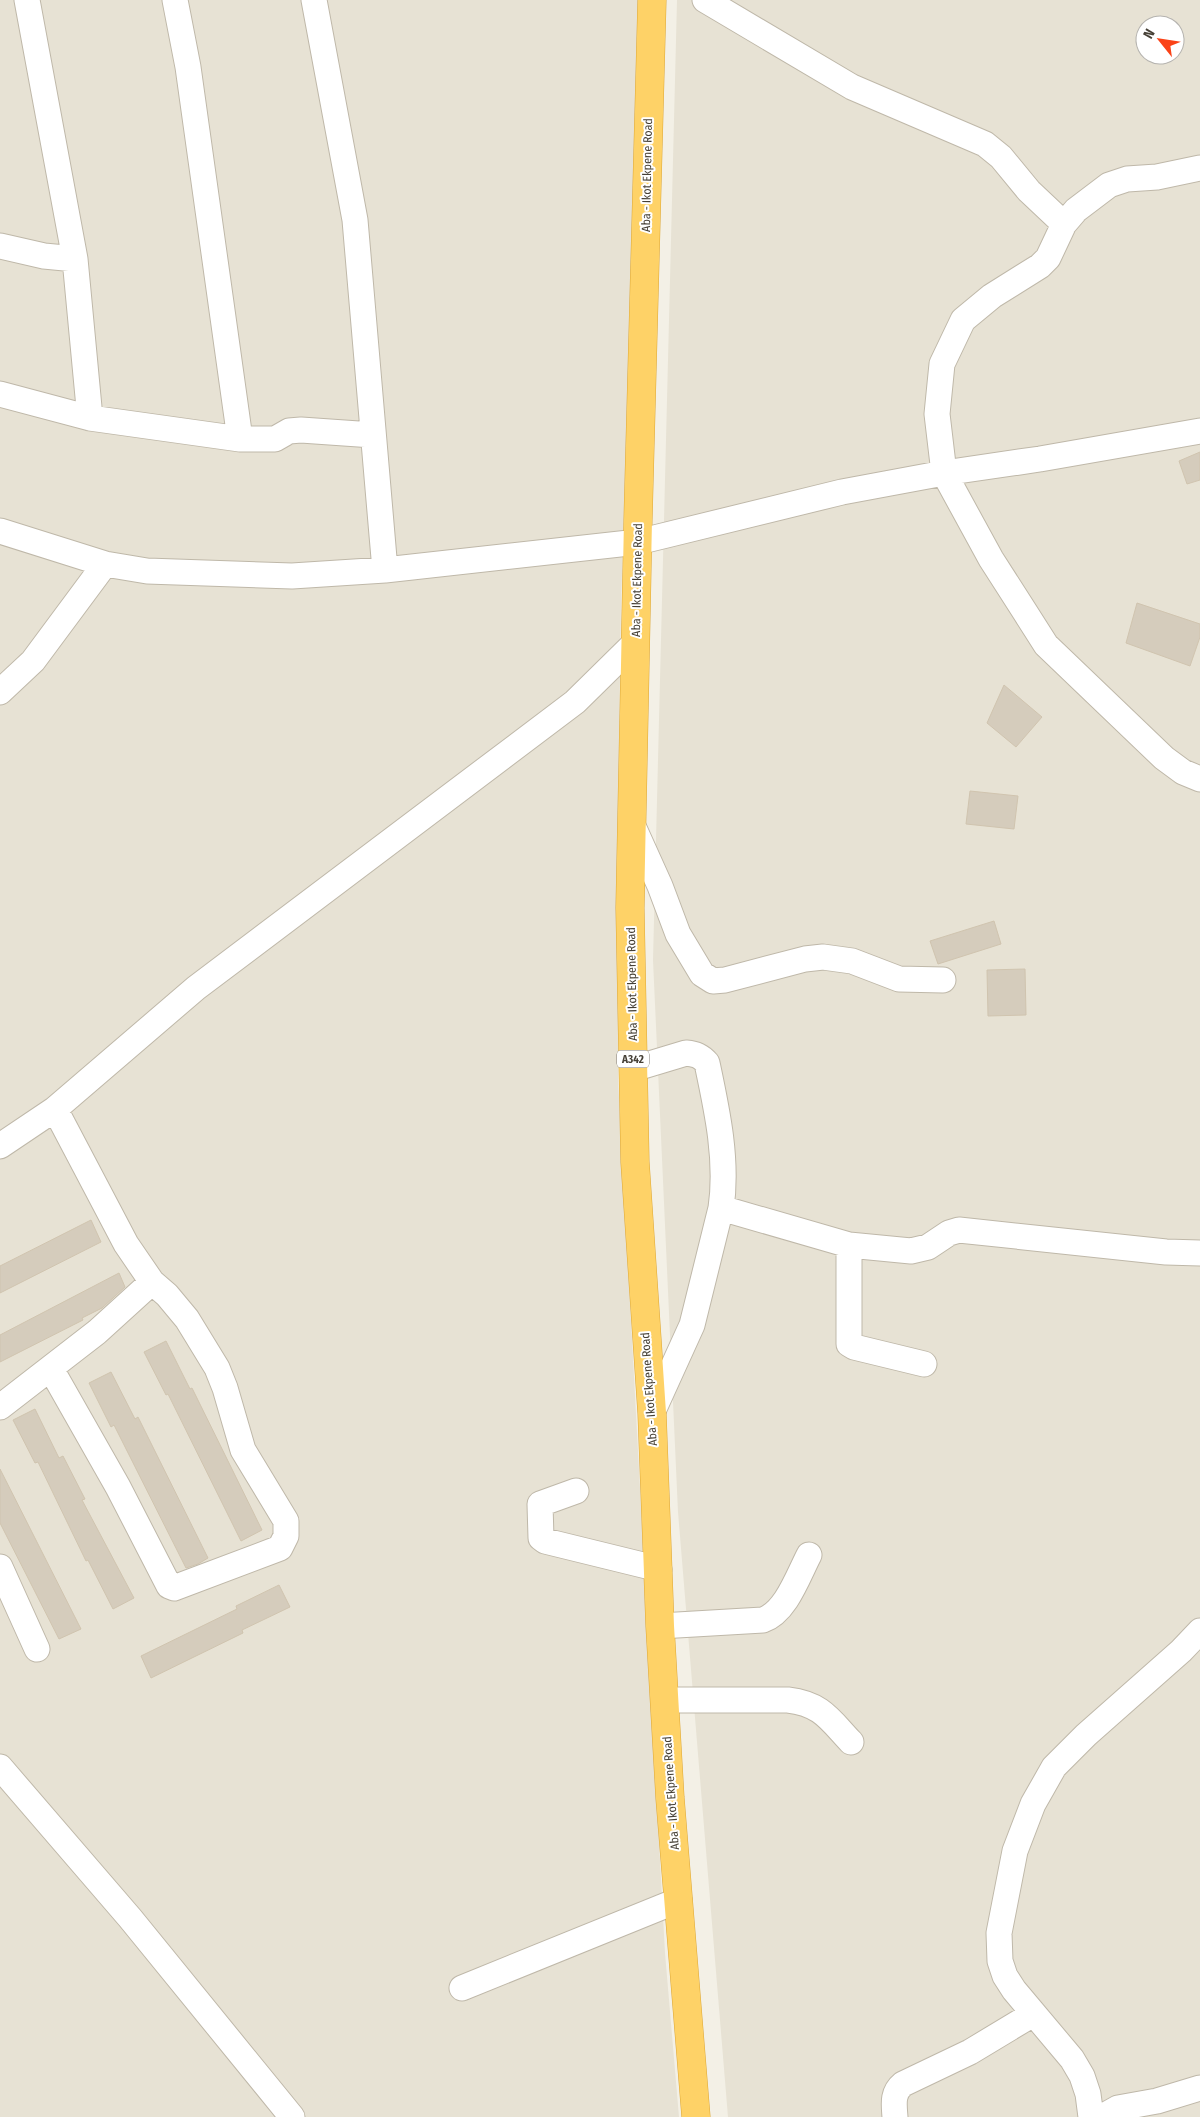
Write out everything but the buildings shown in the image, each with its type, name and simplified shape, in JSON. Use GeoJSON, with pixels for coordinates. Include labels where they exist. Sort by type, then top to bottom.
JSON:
{"type":"FeatureCollection","features":[{"type":"Feature","properties":{"kind":"highway","name":"Aba - Ikot Ekpene Road"},"geometry":{"type":"LineString","coordinates":[[652,0],[630,908],[633,1069],[636,1171],[652,1413],[664,1700],[696,2117]]}},
{"type":"Feature","properties":{"kind":"street"},"geometry":{"type":"LineString","coordinates":[[27,0],[75,259],[90,418]]}},
{"type":"Feature","properties":{"kind":"street"},"geometry":{"type":"LineString","coordinates":[[175,0],[188,67],[240,439]]}},
{"type":"Feature","properties":{"kind":"street"},"geometry":{"type":"LineString","coordinates":[[314,0],[355,220],[385,570]]}},
{"type":"Feature","properties":{"kind":"street"},"geometry":{"type":"LineString","coordinates":[[706,0],[852,87],[984,144],[1000,157],[1029,191],[1064,224]]}},
{"type":"Feature","properties":{"kind":"street"},"geometry":{"type":"LineString","coordinates":[[1200,168],[1157,177],[1127,179],[1109,185],[1076,210],[1064,224],[1048,258],[1040,266],[992,296],[963,320],[942,364],[937,414],[944,473],[991,559],[1046,645],[1164,758],[1183,772],[1200,779]]}},
{"type":"Feature","properties":{"kind":"street"},"geometry":{"type":"LineString","coordinates":[[0,246],[44,256],[75,259]]}},
{"type":"Feature","properties":{"kind":"street"},"geometry":{"type":"LineString","coordinates":[[0,394],[90,418],[240,439],[275,438],[289,431],[301,430],[373,435]]}},
{"type":"Feature","properties":{"kind":"street"},"geometry":{"type":"LineString","coordinates":[[0,532],[105,564],[146,572],[292,576],[385,570],[638,542],[842,492],[944,473],[1040,459],[1200,431]]}},
{"type":"Feature","properties":{"kind":"street"},"geometry":{"type":"LineString","coordinates":[[0,692],[33,661],[105,564]]}},
{"type":"Feature","properties":{"kind":"street"},"geometry":{"type":"LineString","coordinates":[[0,1146],[54,1109],[196,988],[575,702],[635,643]]}},
{"type":"Feature","properties":{"kind":"street"},"geometry":{"type":"LineString","coordinates":[[632,824],[660,886],[678,934],[702,974],[713,981],[725,980],[804,959],[823,957],[852,961],[899,979],[943,980]]}},
{"type":"Feature","properties":{"kind":"street"},"geometry":{"type":"LineString","coordinates":[[633,1069],[686,1053],[695,1054],[707,1063],[716,1105],[722,1150],[723,1196],[721,1208],[692,1325],[652,1413]]}},
{"type":"Feature","properties":{"kind":"street"},"geometry":{"type":"LineString","coordinates":[[51,1369],[118,1488],[168,1586],[174,1588],[280,1548],[286,1536],[286,1521],[243,1450],[225,1388],[216,1368],[187,1319],[167,1295],[152,1282],[126,1244],[54,1109]]}},
{"type":"Feature","properties":{"kind":"street"},"geometry":{"type":"LineString","coordinates":[[721,1208],[849,1245],[911,1251],[928,1247],[949,1233],[959,1230],[1166,1252],[1200,1253]]}},
{"type":"Feature","properties":{"kind":"street"},"geometry":{"type":"LineString","coordinates":[[849,1245],[849,1344],[854,1347],[924,1364]]}},
{"type":"Feature","properties":{"kind":"street"},"geometry":{"type":"LineString","coordinates":[[0,1407],[97,1332],[152,1282]]}},
{"type":"Feature","properties":{"kind":"street"},"geometry":{"type":"LineString","coordinates":[[576,1491],[540,1504],[542,1538],[545,1541],[659,1569]]}},
{"type":"Feature","properties":{"kind":"street"},"geometry":{"type":"LineString","coordinates":[[660,1626],[763,1620],[772,1617],[780,1609],[809,1555]]}},
{"type":"Feature","properties":{"kind":"street"},"geometry":{"type":"LineString","coordinates":[[0,1567],[37,1649]]}},
{"type":"Feature","properties":{"kind":"street"},"geometry":{"type":"LineString","coordinates":[[1200,1631],[1181,1651],[1054,1767],[1033,1804],[1015,1851],[999,1933],[1000,1961],[1005,1976],[1033,2014],[1072,2059],[1082,2076],[1090,2105],[1110,2113],[1200,2088]]}},
{"type":"Feature","properties":{"kind":"street"},"geometry":{"type":"LineString","coordinates":[[664,1700],[788,1700],[805,1702],[818,1707],[851,1742]]}},
{"type":"Feature","properties":{"kind":"street"},"geometry":{"type":"LineString","coordinates":[[0,1767],[130,1918],[292,2117]]}},
{"type":"Feature","properties":{"kind":"street"},"geometry":{"type":"LineString","coordinates":[[462,1988],[679,1900]]}},
{"type":"Feature","properties":{"kind":"street"},"geometry":{"type":"LineString","coordinates":[[895,2117],[894,2097],[896,2089],[970,2052],[1033,2014]]}},
{"type":"Feature","properties":{"kind":"shaded area"},"geometry":{"type":"Polygon","coordinates":[[[0,0],[640,0],[621,605],[618,820],[618,1079],[665,1953],[679,2117],[0,2117],[0,0]]]}},
{"type":"Feature","properties":{"kind":"shaded area"},"geometry":{"type":"Polygon","coordinates":[[[677,0],[1200,0],[1200,2117],[728,2117],[678,1512],[653,960],[677,0]]]}}]}
